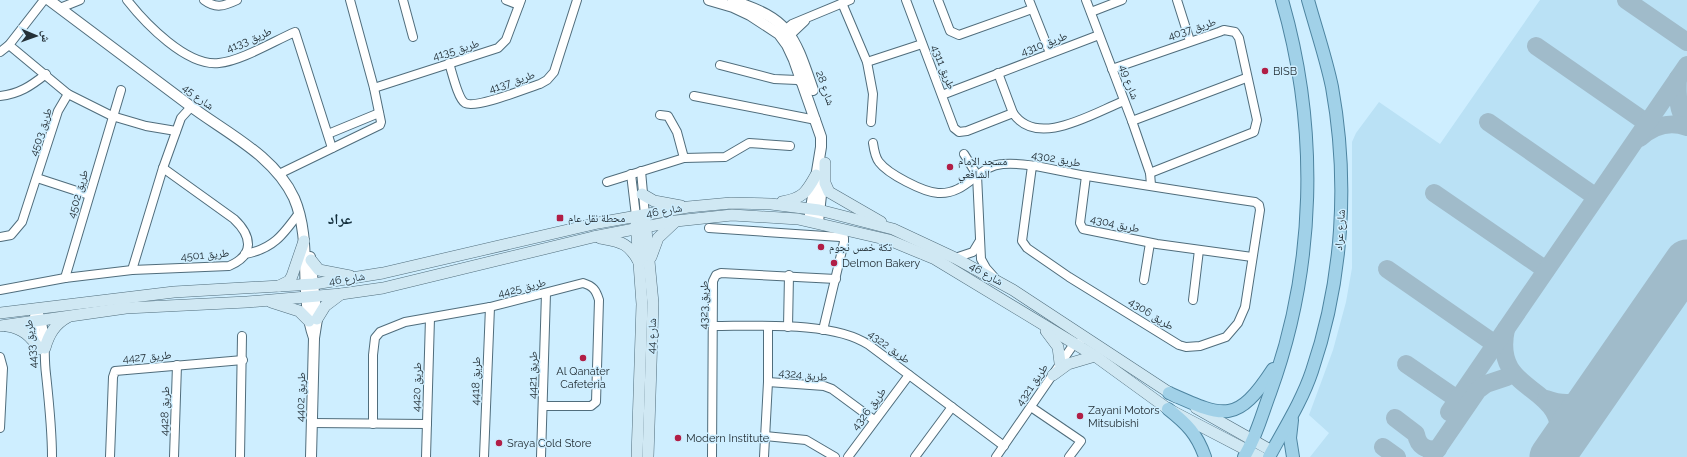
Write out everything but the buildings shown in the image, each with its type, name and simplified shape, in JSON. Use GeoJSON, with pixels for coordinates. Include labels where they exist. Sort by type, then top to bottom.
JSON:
{"type":"FeatureCollection","features":[{"type":"Feature","properties":{"kind":"main road"},"geometry":{"type":"LineString","coordinates":[[1248,449],[1282,357],[1293,312],[1304,251],[1309,177],[1307,134],[1303,93],[1292,33],[1282,0]]}},
{"type":"Feature","properties":{"kind":"main road","name":"شارع عراد"},"geometry":{"type":"LineString","coordinates":[[1271,454],[1292,415],[1312,371],[1329,310],[1340,239],[1342,205],[1338,132],[1332,86],[1308,0]]}},
{"type":"Feature","properties":{"kind":"main road"},"geometry":{"type":"LineString","coordinates":[[825,163],[825,183],[830,192],[893,229]]}},
{"type":"Feature","properties":{"kind":"main road"},"geometry":{"type":"LineString","coordinates":[[771,204],[796,199],[803,196],[816,175]]}},
{"type":"Feature","properties":{"kind":"main road"},"geometry":{"type":"LineString","coordinates":[[642,194],[649,199],[659,202],[688,207]]}},
{"type":"Feature","properties":{"kind":"main road","name":"شارع 46"},"geometry":{"type":"LineString","coordinates":[[0,326],[126,308],[264,300],[310,291],[359,278],[598,223],[688,207],[731,203],[771,204],[815,209],[893,229],[955,258],[994,279],[1095,343],[1260,457]]}},
{"type":"Feature","properties":{"kind":"main road","name":"شارع 46"},"geometry":{"type":"LineString","coordinates":[[0,313],[174,292],[274,287],[341,294],[383,288],[641,227],[676,221],[732,215],[771,216],[814,221],[889,240],[935,259],[1094,356],[1168,409],[1248,449],[1271,454]]}},
{"type":"Feature","properties":{"kind":"main road","name":"شارع 44"},"geometry":{"type":"LineString","coordinates":[[640,216],[645,263],[653,303],[648,457]]}},
{"type":"Feature","properties":{"kind":"main road"},"geometry":{"type":"LineString","coordinates":[[594,237],[622,242],[645,263],[658,238],[676,221]]}},
{"type":"Feature","properties":{"kind":"main road"},"geometry":{"type":"LineString","coordinates":[[274,287],[289,281],[303,238]]}},
{"type":"Feature","properties":{"kind":"main road"},"geometry":{"type":"LineString","coordinates":[[311,260],[316,267],[322,271],[359,278]]}},
{"type":"Feature","properties":{"kind":"main road","name":"شارع 44"},"geometry":{"type":"LineString","coordinates":[[635,454],[645,263]]}},
{"type":"Feature","properties":{"kind":"main road"},"geometry":{"type":"LineString","coordinates":[[264,300],[298,311],[313,320],[325,306],[341,294]]}},
{"type":"Feature","properties":{"kind":"main road"},"geometry":{"type":"LineString","coordinates":[[0,326],[18,329],[27,334],[42,348],[54,328],[71,315]]}},
{"type":"Feature","properties":{"kind":"main road"},"geometry":{"type":"LineString","coordinates":[[1037,322],[1056,344],[1059,351],[1060,363]]}},
{"type":"Feature","properties":{"kind":"main road"},"geometry":{"type":"LineString","coordinates":[[1053,375],[1068,364],[1094,356]]}},
{"type":"Feature","properties":{"kind":"main road"},"geometry":{"type":"LineString","coordinates":[[1169,393],[1205,409],[1222,412],[1233,410],[1249,402],[1257,394],[1282,357]]}},
{"type":"Feature","properties":{"kind":"main road"},"geometry":{"type":"LineString","coordinates":[[1168,409],[1189,426],[1200,442],[1205,457]]}},
{"type":"Feature","properties":{"kind":"main road"},"geometry":{"type":"LineString","coordinates":[[1292,415],[1290,438],[1293,457]]}},
{"type":"Feature","properties":{"kind":"street"},"geometry":{"type":"LineString","coordinates":[[0,52],[9,45],[44,0]]}},
{"type":"Feature","properties":{"kind":"street","name":"شارع 45"},"geometry":{"type":"LineString","coordinates":[[49,0],[191,107],[260,156],[279,174],[294,198],[299,213],[310,291]]}},
{"type":"Feature","properties":{"kind":"street"},"geometry":{"type":"LineString","coordinates":[[60,8],[80,0]]}},
{"type":"Feature","properties":{"kind":"street","name":"طريق 4133"},"geometry":{"type":"LineString","coordinates":[[127,0],[142,20],[166,40],[185,54],[208,63],[230,61],[295,32],[332,148]]}},
{"type":"Feature","properties":{"kind":"street"},"geometry":{"type":"LineString","coordinates":[[204,0],[214,6],[222,7],[237,0]]}},
{"type":"Feature","properties":{"kind":"street"},"geometry":{"type":"LineString","coordinates":[[279,174],[332,148],[378,128],[381,122],[374,88],[350,0]]}},
{"type":"Feature","properties":{"kind":"street"},"geometry":{"type":"LineString","coordinates":[[403,0],[413,37]]}},
{"type":"Feature","properties":{"kind":"street","name":"طريق 4135"},"geometry":{"type":"LineString","coordinates":[[374,88],[494,50],[502,44],[520,2],[506,0]]}},
{"type":"Feature","properties":{"kind":"street","name":"طريق 4137"},"geometry":{"type":"LineString","coordinates":[[449,63],[460,98],[466,104],[472,105],[488,102],[540,84],[547,80],[554,72],[577,0]]}},
{"type":"Feature","properties":{"kind":"street","name":"شارع 28"},"geometry":{"type":"LineString","coordinates":[[709,0],[733,7],[785,35],[821,137],[821,147],[816,175],[814,221]]}},
{"type":"Feature","properties":{"kind":"street","name":"شارع 28"},"geometry":{"type":"LineString","coordinates":[[731,0],[754,7],[772,17],[802,59],[825,127],[827,146],[825,163],[815,209]]}},
{"type":"Feature","properties":{"kind":"street","name":"طريق 4311"},"geometry":{"type":"LineString","coordinates":[[906,0],[954,128],[959,132],[967,131],[1013,113]]}},
{"type":"Feature","properties":{"kind":"street"},"geometry":{"type":"LineString","coordinates":[[938,0],[950,31],[954,34],[959,34],[1032,9]]}},
{"type":"Feature","properties":{"kind":"street"},"geometry":{"type":"LineString","coordinates":[[1029,0],[1050,53]]}},
{"type":"Feature","properties":{"kind":"street","name":"شارع 49"},"geometry":{"type":"LineString","coordinates":[[1086,0],[1132,121],[1150,173],[1151,185]]}},
{"type":"Feature","properties":{"kind":"street"},"geometry":{"type":"LineString","coordinates":[[1091,12],[1122,0]]}},
{"type":"Feature","properties":{"kind":"street"},"geometry":{"type":"LineString","coordinates":[[1177,0],[1190,41]]}},
{"type":"Feature","properties":{"kind":"street"},"geometry":{"type":"LineString","coordinates":[[785,35],[807,19],[846,2],[867,62],[873,94],[871,122]]}},
{"type":"Feature","properties":{"kind":"street","name":"طريق 4037"},"geometry":{"type":"LineString","coordinates":[[1112,69],[1224,30],[1235,32],[1240,44],[1246,78],[1257,120],[1257,129],[1252,134],[1150,173]]}},
{"type":"Feature","properties":{"kind":"street","name":"طريق 4310"},"geometry":{"type":"LineString","coordinates":[[942,95],[1099,35]]}},
{"type":"Feature","properties":{"kind":"street"},"geometry":{"type":"LineString","coordinates":[[867,62],[922,44]]}},
{"type":"Feature","properties":{"kind":"street"},"geometry":{"type":"LineString","coordinates":[[9,45],[46,74],[68,94],[112,116],[146,126],[176,131]]}},
{"type":"Feature","properties":{"kind":"street"},"geometry":{"type":"LineString","coordinates":[[782,80],[793,72],[795,62]]}},
{"type":"Feature","properties":{"kind":"street","name":"شارع 28"},"geometry":{"type":"LineString","coordinates":[[720,66],[782,80],[797,80],[803,83]]}},
{"type":"Feature","properties":{"kind":"street"},"geometry":{"type":"LineString","coordinates":[[998,73],[1013,113],[1018,120],[1027,127],[1051,130],[1124,101]]}},
{"type":"Feature","properties":{"kind":"street"},"geometry":{"type":"LineString","coordinates":[[0,96],[26,90],[46,74]]}},
{"type":"Feature","properties":{"kind":"street"},"geometry":{"type":"LineString","coordinates":[[1132,121],[1246,78]]}},
{"type":"Feature","properties":{"kind":"street","name":"طريق 4502"},"geometry":{"type":"LineString","coordinates":[[65,278],[112,116],[121,90]]}},
{"type":"Feature","properties":{"kind":"street","name":"طريق 4503"},"geometry":{"type":"LineString","coordinates":[[0,237],[11,235],[22,222],[38,178],[58,111],[68,94]]}},
{"type":"Feature","properties":{"kind":"street"},"geometry":{"type":"LineString","coordinates":[[694,96],[816,120]]}},
{"type":"Feature","properties":{"kind":"street"},"geometry":{"type":"LineString","coordinates":[[132,270],[163,168],[176,131],[181,118],[191,107]]}},
{"type":"Feature","properties":{"kind":"street"},"geometry":{"type":"LineString","coordinates":[[328,134],[380,113]]}},
{"type":"Feature","properties":{"kind":"street"},"geometry":{"type":"LineString","coordinates":[[660,115],[668,116],[674,124],[684,158]]}},
{"type":"Feature","properties":{"kind":"street"},"geometry":{"type":"LineString","coordinates":[[607,182],[684,158],[725,157],[752,142],[790,146]]}},
{"type":"Feature","properties":{"kind":"street","name":"طريق 4302"},"geometry":{"type":"LineString","coordinates":[[872,143],[876,156],[885,169],[910,183],[937,193],[946,193],[959,188],[970,183],[977,176],[992,166],[1001,164],[1032,166],[1086,176],[1255,202],[1259,205],[1260,210]]}},
{"type":"Feature","properties":{"kind":"street"},"geometry":{"type":"LineString","coordinates":[[964,154],[977,176],[982,261],[994,279]]}},
{"type":"Feature","properties":{"kind":"street","name":"طريق 4306"},"geometry":{"type":"LineString","coordinates":[[1032,166],[1022,241],[1024,245],[1069,276],[1186,348],[1200,346],[1226,337],[1238,324],[1246,307],[1252,257],[1260,210]]}},
{"type":"Feature","properties":{"kind":"street","name":"طريق 4501"},"geometry":{"type":"LineString","coordinates":[[0,290],[65,278],[132,270],[229,266],[239,262],[245,254],[248,246],[245,229],[234,219],[163,168]]}},
{"type":"Feature","properties":{"kind":"street"},"geometry":{"type":"LineString","coordinates":[[640,216],[642,194],[641,171]]}},
{"type":"Feature","properties":{"kind":"street"},"geometry":{"type":"LineString","coordinates":[[631,174],[640,216]]}},
{"type":"Feature","properties":{"kind":"street","name":"طريق 4304"},"geometry":{"type":"LineString","coordinates":[[1086,176],[1081,227],[1150,243],[1252,257]]}},
{"type":"Feature","properties":{"kind":"street"},"geometry":{"type":"LineString","coordinates":[[38,178],[89,195]]}},
{"type":"Feature","properties":{"kind":"street"},"geometry":{"type":"LineString","coordinates":[[245,254],[260,251],[272,244],[282,236],[299,213]]}},
{"type":"Feature","properties":{"kind":"street"},"geometry":{"type":"LineString","coordinates":[[709,228],[844,238],[824,330]]}},
{"type":"Feature","properties":{"kind":"street","name":"شارع 45"},"geometry":{"type":"LineString","coordinates":[[303,238],[311,260],[310,291]]}},
{"type":"Feature","properties":{"kind":"street"},"geometry":{"type":"LineString","coordinates":[[955,258],[966,256],[973,252],[980,239]]}},
{"type":"Feature","properties":{"kind":"street","name":"طريق 4304"},"geometry":{"type":"LineString","coordinates":[[1144,280],[1150,243]]}},
{"type":"Feature","properties":{"kind":"street"},"geometry":{"type":"LineString","coordinates":[[1193,300],[1199,250]]}},
{"type":"Feature","properties":{"kind":"street","name":"طريق 4323"},"geometry":{"type":"LineString","coordinates":[[712,457],[714,326],[713,281],[716,275],[721,273],[789,275],[836,279]]}},
{"type":"Feature","properties":{"kind":"street"},"geometry":{"type":"LineString","coordinates":[[788,327],[789,275]]}},
{"type":"Feature","properties":{"kind":"street","name":"طريق 4425"},"geometry":{"type":"LineString","coordinates":[[373,424],[373,354],[375,338],[380,332],[386,328],[490,307],[583,283],[591,286],[597,292],[599,300],[596,402],[594,405],[543,406]]}},
{"type":"Feature","properties":{"kind":"street","name":"طريق 4402"},"geometry":{"type":"LineString","coordinates":[[310,291],[314,338],[311,457]]}},
{"type":"Feature","properties":{"kind":"street","name":"طريق 4421"},"geometry":{"type":"LineString","coordinates":[[541,457],[546,293]]}},
{"type":"Feature","properties":{"kind":"street","name":"طريق 4418"},"geometry":{"type":"LineString","coordinates":[[484,457],[490,307]]}},
{"type":"Feature","properties":{"kind":"street","name":"طريق 4433"},"geometry":{"type":"LineString","coordinates":[[36,308],[46,373],[52,427],[52,457]]}},
{"type":"Feature","properties":{"kind":"street","name":"طريق 4420"},"geometry":{"type":"LineString","coordinates":[[426,457],[430,318]]}},
{"type":"Feature","properties":{"kind":"street","name":"طريق 4322"},"geometry":{"type":"LineString","coordinates":[[714,326],[768,326],[824,330],[863,341],[1004,446]]}},
{"type":"Feature","properties":{"kind":"street","name":"طريق 4324"},"geometry":{"type":"LineString","coordinates":[[764,457],[768,382],[768,326]]}},
{"type":"Feature","properties":{"kind":"street"},"geometry":{"type":"LineString","coordinates":[[240,457],[243,360],[242,336]]}},
{"type":"Feature","properties":{"kind":"street"},"geometry":{"type":"LineString","coordinates":[[1074,344],[1083,341],[1095,343]]}},
{"type":"Feature","properties":{"kind":"street","name":"طريق 4321"},"geometry":{"type":"LineString","coordinates":[[996,457],[1074,344]]}},
{"type":"Feature","properties":{"kind":"street"},"geometry":{"type":"LineString","coordinates":[[0,357],[3,368],[0,428]]}},
{"type":"Feature","properties":{"kind":"street","name":"طريق 4427"},"geometry":{"type":"LineString","coordinates":[[110,457],[114,372],[243,360]]}},
{"type":"Feature","properties":{"kind":"street","name":"طريق 4428"},"geometry":{"type":"LineString","coordinates":[[174,457],[177,365]]}},
{"type":"Feature","properties":{"kind":"street","name":"طريق 4326"},"geometry":{"type":"LineString","coordinates":[[848,457],[874,420],[909,375]]}},
{"type":"Feature","properties":{"kind":"street","name":"طريق 4324"},"geometry":{"type":"LineString","coordinates":[[768,382],[824,386],[832,389],[874,420]]}},
{"type":"Feature","properties":{"kind":"street"},"geometry":{"type":"LineString","coordinates":[[916,457],[952,407]]}},
{"type":"Feature","properties":{"kind":"street"},"geometry":{"type":"LineString","coordinates":[[1031,407],[1081,441],[1069,457]]}},
{"type":"Feature","properties":{"kind":"street"},"geometry":{"type":"LineString","coordinates":[[312,423],[427,424]]}},
{"type":"Feature","properties":{"kind":"street"},"geometry":{"type":"LineString","coordinates":[[765,436],[806,440],[835,457]]}},
{"type":"Feature","properties":{"kind":"shaded area"},"geometry":{"type":"Polygon","coordinates":[[[1540,0],[1687,0],[1687,457],[1310,457],[1329,433],[1309,415],[1333,350],[1346,302],[1352,268],[1352,142],[1356,133],[1379,102],[1440,144],[1540,0]]]}},
{"type":"Feature","properties":{"kind":"taxiway"},"geometry":{"type":"LineString","coordinates":[[1626,0],[1687,42]]}},
{"type":"Feature","properties":{"kind":"taxiway"},"geometry":{"type":"LineString","coordinates":[[1536,46],[1647,123]]}},
{"type":"Feature","properties":{"kind":"taxiway"},"geometry":{"type":"LineString","coordinates":[[1449,412],[1687,65]]}},
{"type":"Feature","properties":{"kind":"taxiway"},"geometry":{"type":"LineString","coordinates":[[1678,78],[1679,107],[1687,123]]}},
{"type":"Feature","properties":{"kind":"taxiway"},"geometry":{"type":"LineString","coordinates":[[1488,122],[1596,197]]}},
{"type":"Feature","properties":{"kind":"taxiway"},"geometry":{"type":"LineString","coordinates":[[1640,138],[1650,130],[1662,126],[1674,124],[1687,127]]}},
{"type":"Feature","properties":{"kind":"taxiway"},"geometry":{"type":"LineString","coordinates":[[1434,193],[1546,270]]}},
{"type":"Feature","properties":{"kind":"taxiway"},"geometry":{"type":"LineString","coordinates":[[1387,269],[1495,344]]}},
{"type":"Feature","properties":{"kind":"taxiway"},"geometry":{"type":"LineString","coordinates":[[1506,329],[1505,351],[1510,368],[1520,380],[1544,399],[1554,411],[1559,427],[1558,449]]}},
{"type":"Feature","properties":{"kind":"taxiway"},"geometry":{"type":"LineString","coordinates":[[1406,364],[1457,399]]}},
{"type":"Feature","properties":{"kind":"taxiway"},"geometry":{"type":"LineString","coordinates":[[1432,457],[1478,390],[1486,384],[1507,377]]}},
{"type":"Feature","properties":{"kind":"taxiway"},"geometry":{"type":"LineString","coordinates":[[1546,399],[1559,403],[1572,403],[1584,400],[1596,393]]}},
{"type":"Feature","properties":{"kind":"taxiway"},"geometry":{"type":"LineString","coordinates":[[1395,418],[1416,434],[1423,447],[1438,449]]}},
{"type":"Feature","properties":{"kind":"taxiway"},"geometry":{"type":"LineString","coordinates":[[1383,447],[1397,457]]}},
{"type":"Feature","properties":{"kind":"runway"},"geometry":{"type":"LineString","coordinates":[[1552,457],[1687,262]]}},
{"type":"Feature","properties":{"kind":"place","name":"BISB"},"geometry":{"type":"Point","coordinates":[1265,71]}},
{"type":"Feature","properties":{"kind":"place","name":"مسجد الإمام الشافعي"},"geometry":{"type":"Point","coordinates":[950,167]}},
{"type":"Feature","properties":{"kind":"place","name":"محطة نقل عام"},"geometry":{"type":"Point","coordinates":[560,218]}},
{"type":"Feature","properties":{"kind":"place","name":"تكة خمس نجوم"},"geometry":{"type":"Point","coordinates":[821,247]}},
{"type":"Feature","properties":{"kind":"place","name":"Delmon Bakery"},"geometry":{"type":"Point","coordinates":[834,263]}},
{"type":"Feature","properties":{"kind":"place","name":"Al Qanater Cafeteria"},"geometry":{"type":"Point","coordinates":[583,358]}},
{"type":"Feature","properties":{"kind":"place","name":"Zayani Motors Mitsubishi"},"geometry":{"type":"Point","coordinates":[1080,416]}},
{"type":"Feature","properties":{"kind":"place","name":"Modern Institute"},"geometry":{"type":"Point","coordinates":[678,438]}},
{"type":"Feature","properties":{"kind":"place","name":"Sraya Cold Store"},"geometry":{"type":"Point","coordinates":[499,443]}},
{"type":"Feature","properties":{"kind":"district","name":"عراد"},"geometry":{"type":"Point","coordinates":[340,219]}}]}
